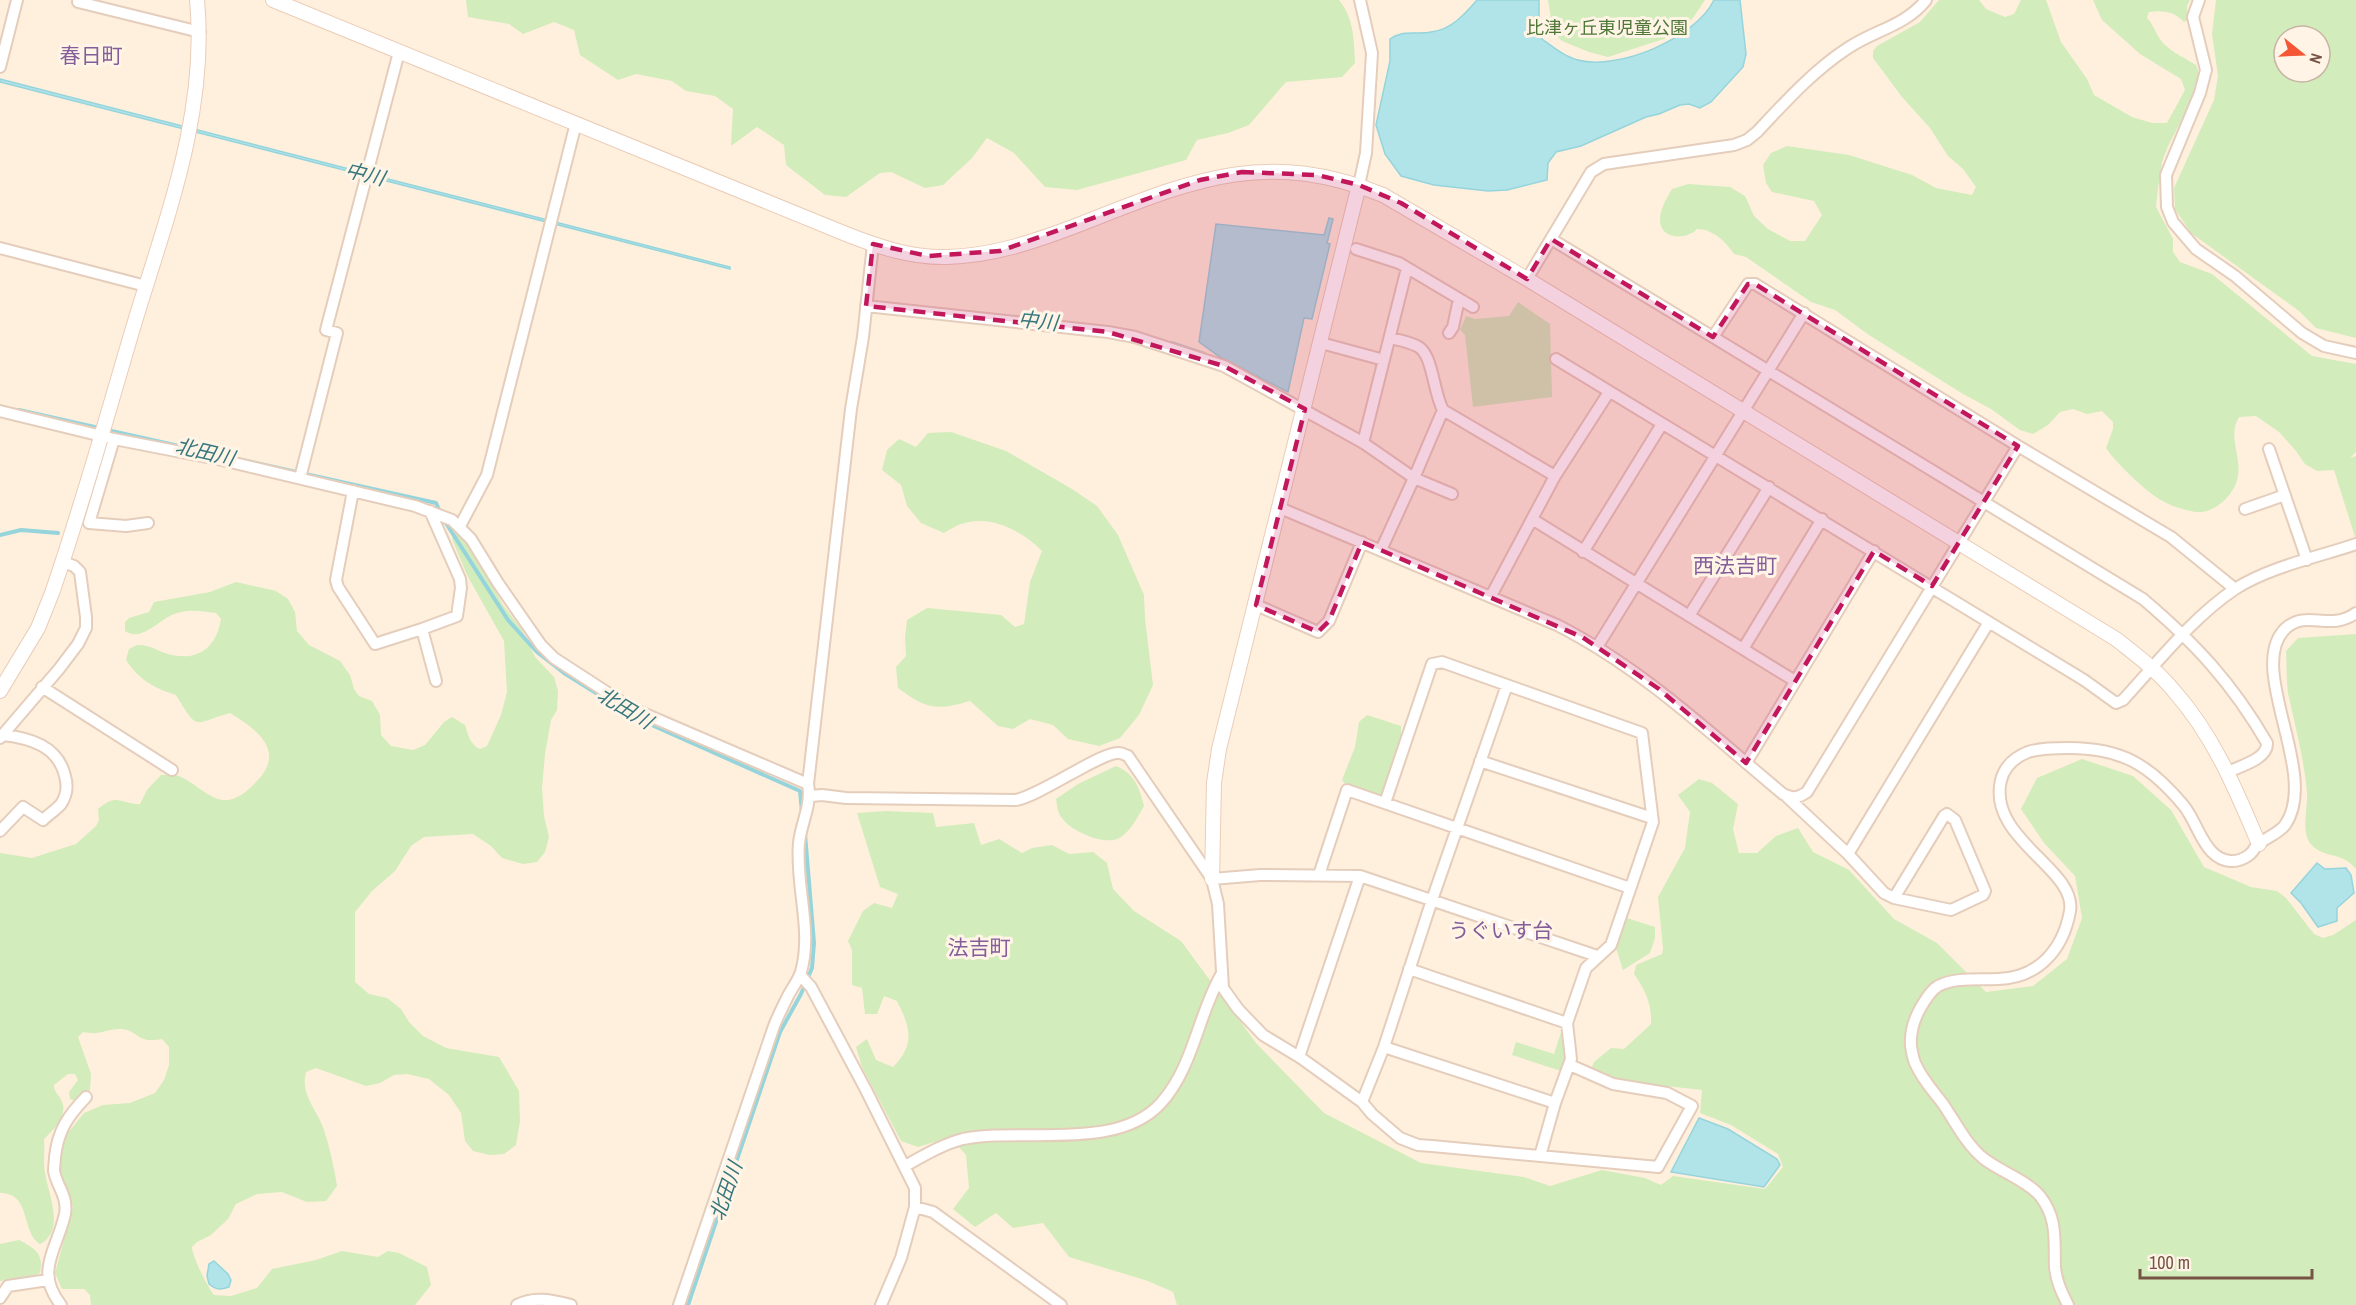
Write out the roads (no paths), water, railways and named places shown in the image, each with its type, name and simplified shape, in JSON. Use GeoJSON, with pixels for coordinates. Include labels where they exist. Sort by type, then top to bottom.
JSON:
{"type":"FeatureCollection","features":[{"type":"Feature","properties":{"kind":"street"},"geometry":{"type":"LineString","coordinates":[[0,67],[17,0]]}},
{"type":"Feature","properties":{"kind":"street"},"geometry":{"type":"LineString","coordinates":[[0,691],[38,628],[63,562],[105,433],[175,190],[187,143],[196,88],[200,32],[197,0]]}},
{"type":"Feature","properties":{"kind":"street"},"geometry":{"type":"LineString","coordinates":[[273,0],[873,244],[897,251],[928,256],[962,256],[1000,251],[1049,236],[1200,180],[1242,172],[1267,171],[1317,175],[1359,185],[1401,203],[2116,639],[2173,689],[2192,713],[2228,772],[2259,844]]}},
{"type":"Feature","properties":{"kind":"street"},"geometry":{"type":"LineString","coordinates":[[1360,0],[1372,53],[1366,153],[1305,409],[1219,749],[1214,783],[1212,879],[1218,904],[1223,988],[1249,1021],[1271,1041],[1299,1057],[1362,1102],[1372,1114],[1400,1138],[1418,1145],[1658,1167],[1692,1106],[1667,1093],[1613,1084],[1570,1065]]}},
{"type":"Feature","properties":{"kind":"street"},"geometry":{"type":"LineString","coordinates":[[1527,279],[1591,172],[1604,164],[1724,147],[1747,140],[1814,74],[1850,47],[1895,26],[1919,9],[1926,0]]}},
{"type":"Feature","properties":{"kind":"street"},"geometry":{"type":"LineString","coordinates":[[2199,0],[2193,16],[2206,70],[2200,93],[2166,175],[2167,207],[2173,222],[2196,249],[2235,276],[2302,333],[2324,346],[2356,353]]}},
{"type":"Feature","properties":{"kind":"street"},"geometry":{"type":"LineString","coordinates":[[78,2],[200,32]]}},
{"type":"Feature","properties":{"kind":"street"},"geometry":{"type":"LineString","coordinates":[[301,474],[337,333],[326,330],[399,52]]}},
{"type":"Feature","properties":{"kind":"street"},"geometry":{"type":"LineString","coordinates":[[456,523],[487,475],[576,123]]}},
{"type":"Feature","properties":{"kind":"street"},"geometry":{"type":"LineString","coordinates":[[1551,239],[2143,599],[2184,634],[2225,679],[2267,743],[2263,755],[2228,772]]}},
{"type":"Feature","properties":{"kind":"street"},"geometry":{"type":"LineString","coordinates":[[679,1305],[774,1026],[800,975],[804,960],[805,939],[798,865],[800,840],[810,796],[808,784],[851,409],[873,244]]}},
{"type":"Feature","properties":{"kind":"street"},"geometry":{"type":"LineString","coordinates":[[0,248],[146,286]]}},
{"type":"Feature","properties":{"kind":"street"},"geometry":{"type":"LineString","coordinates":[[1356,249],[1399,263],[1473,308]]}},
{"type":"Feature","properties":{"kind":"street"},"geometry":{"type":"LineString","coordinates":[[1363,443],[1407,268]]}},
{"type":"Feature","properties":{"kind":"street"},"geometry":{"type":"LineString","coordinates":[[1713,337],[1748,284],[1755,284],[2171,537],[2235,589]]}},
{"type":"Feature","properties":{"kind":"street"},"geometry":{"type":"LineString","coordinates":[[1449,333],[1453,327],[1459,299]]}},
{"type":"Feature","properties":{"kind":"street"},"geometry":{"type":"LineString","coordinates":[[866,304],[1087,329],[1135,337],[1224,366],[1363,443],[1414,478],[1452,494]]}},
{"type":"Feature","properties":{"kind":"street"},"geometry":{"type":"LineString","coordinates":[[1598,647],[1742,410],[1804,313]]}},
{"type":"Feature","properties":{"kind":"street"},"geometry":{"type":"LineString","coordinates":[[1390,338],[1417,345],[1426,354],[1430,360],[1436,395],[1443,410],[1555,476]]}},
{"type":"Feature","properties":{"kind":"street"},"geometry":{"type":"LineString","coordinates":[[1321,343],[1384,360]]}},
{"type":"Feature","properties":{"kind":"street"},"geometry":{"type":"LineString","coordinates":[[1556,359],[1932,586],[2084,680],[2116,703],[2123,700],[2208,610],[2235,589],[2260,576],[2356,544]]}},
{"type":"Feature","properties":{"kind":"street"},"geometry":{"type":"LineString","coordinates":[[1491,596],[1555,476],[1609,392]]}},
{"type":"Feature","properties":{"kind":"street"},"geometry":{"type":"LineString","coordinates":[[1381,550],[1443,410]]}},
{"type":"Feature","properties":{"kind":"street"},"geometry":{"type":"LineString","coordinates":[[0,411],[222,460],[301,474],[352,491],[433,512],[456,523],[471,539],[541,645],[554,658],[631,708],[808,784]]}},
{"type":"Feature","properties":{"kind":"street"},"geometry":{"type":"LineString","coordinates":[[1583,552],[1662,424]]}},
{"type":"Feature","properties":{"kind":"street"},"geometry":{"type":"LineString","coordinates":[[105,433],[88,523],[126,526],[148,523]]}},
{"type":"Feature","properties":{"kind":"street"},"geometry":{"type":"LineString","coordinates":[[1783,794],[1798,798],[1807,792],[2018,446]]}},
{"type":"Feature","properties":{"kind":"street"},"geometry":{"type":"LineString","coordinates":[[2269,449],[2307,560]]}},
{"type":"Feature","properties":{"kind":"street"},"geometry":{"type":"LineString","coordinates":[[1689,616],[1768,487]]}},
{"type":"Feature","properties":{"kind":"street"},"geometry":{"type":"LineString","coordinates":[[352,491],[336,580],[338,587],[375,644],[457,616],[460,579],[433,512]]}},
{"type":"Feature","properties":{"kind":"street"},"geometry":{"type":"LineString","coordinates":[[2245,509],[2285,495]]}},
{"type":"Feature","properties":{"kind":"street"},"geometry":{"type":"LineString","coordinates":[[1280,508],[1491,596],[1557,625],[1598,647],[1659,689],[1783,794],[1848,854],[1884,893],[1894,898],[1951,910],[1983,895],[1984,888],[1951,815],[1944,816],[1894,898]]}},
{"type":"Feature","properties":{"kind":"street"},"geometry":{"type":"LineString","coordinates":[[1532,519],[1635,585],[1795,681]]}},
{"type":"Feature","properties":{"kind":"street"},"geometry":{"type":"LineString","coordinates":[[1743,649],[1822,519]]}},
{"type":"Feature","properties":{"kind":"street"},"geometry":{"type":"LineString","coordinates":[[1256,605],[1318,632],[1329,621],[1362,542]]}},
{"type":"Feature","properties":{"kind":"street"},"geometry":{"type":"LineString","coordinates":[[1746,763],[1874,551]]}},
{"type":"Feature","properties":{"kind":"street"},"geometry":{"type":"LineString","coordinates":[[1,737],[78,645],[86,628],[80,572],[74,566],[63,562]]}},
{"type":"Feature","properties":{"kind":"street"},"geometry":{"type":"LineString","coordinates":[[2068,1305],[2058,1283],[2055,1268],[2056,1231],[2038,1193],[1983,1158],[1965,1138],[1914,1063],[1911,1044],[1912,1027],[1917,1014],[1935,988],[1955,981],[2013,978],[2034,971],[2053,952],[2067,924],[2071,903],[2063,882],[2028,850],[2006,816],[1999,788],[2003,772],[2019,756],[2047,748],[2087,748],[2116,753],[2140,765],[2170,791],[2192,817],[2209,850],[2219,858],[2238,861],[2285,824],[2293,800],[2294,770],[2274,680],[2276,645],[2286,628],[2303,620],[2338,622],[2356,613]]}},
{"type":"Feature","properties":{"kind":"street"},"geometry":{"type":"LineString","coordinates":[[1848,854],[1989,622]]}},
{"type":"Feature","properties":{"kind":"street"},"geometry":{"type":"LineString","coordinates":[[422,629],[436,681]]}},
{"type":"Feature","properties":{"kind":"street"},"geometry":{"type":"LineString","coordinates":[[1385,803],[1432,664],[1442,662],[1642,733],[1652,818],[1611,945],[1586,968],[1567,1023],[1570,1065],[1555,1103],[1540,1156]]}},
{"type":"Feature","properties":{"kind":"street"},"geometry":{"type":"LineString","coordinates":[[1362,1102],[1384,1047],[1456,828],[1507,685]]}},
{"type":"Feature","properties":{"kind":"street"},"geometry":{"type":"LineString","coordinates":[[42,687],[172,770]]}},
{"type":"Feature","properties":{"kind":"street"},"geometry":{"type":"LineString","coordinates":[[0,831],[23,807],[43,819],[60,804],[67,786],[62,765],[50,749],[21,737],[1,737]]}},
{"type":"Feature","properties":{"kind":"street"},"geometry":{"type":"LineString","coordinates":[[810,796],[1016,800],[1038,793],[1105,756],[1118,752],[1128,756],[1212,879]]}},
{"type":"Feature","properties":{"kind":"street"},"geometry":{"type":"LineString","coordinates":[[1480,760],[1652,818]]}},
{"type":"Feature","properties":{"kind":"street"},"geometry":{"type":"LineString","coordinates":[[1319,875],[1347,790],[1630,888]]}},
{"type":"Feature","properties":{"kind":"street"},"geometry":{"type":"LineString","coordinates":[[1212,879],[1260,875],[1360,876],[1597,956]]}},
{"type":"Feature","properties":{"kind":"street"},"geometry":{"type":"LineString","coordinates":[[1299,1057],[1360,876]]}},
{"type":"Feature","properties":{"kind":"street"},"geometry":{"type":"LineString","coordinates":[[1409,969],[1567,1023]]}},
{"type":"Feature","properties":{"kind":"street"},"geometry":{"type":"LineString","coordinates":[[800,975],[811,987],[915,1188],[915,1207],[901,1258],[881,1305]]}},
{"type":"Feature","properties":{"kind":"street"},"geometry":{"type":"LineString","coordinates":[[905,1166],[962,1140],[1009,1135],[1094,1133],[1121,1128],[1143,1118],[1160,1104],[1175,1084],[1209,996],[1221,975]]}},
{"type":"Feature","properties":{"kind":"street"},"geometry":{"type":"LineString","coordinates":[[1384,1047],[1555,1103]]}},
{"type":"Feature","properties":{"kind":"street"},"geometry":{"type":"LineString","coordinates":[[62,1305],[51,1292],[48,1280],[49,1263],[64,1214],[66,1199],[54,1170],[57,1142],[68,1116],[86,1097]]}},
{"type":"Feature","properties":{"kind":"street"},"geometry":{"type":"LineString","coordinates":[[915,1207],[933,1212],[1061,1305]]}},
{"type":"Feature","properties":{"kind":"street"},"geometry":{"type":"LineString","coordinates":[[0,1298],[8,1286],[48,1280]]}},
{"type":"Feature","properties":{"kind":"street"},"geometry":{"type":"LineString","coordinates":[[517,1305],[527,1300],[551,1300],[571,1305]]}},
{"type":"Feature","properties":{"kind":"water"},"geometry":{"type":"Polygon","coordinates":[[[1477,0],[1539,0],[1539,28],[1542,39],[1568,57],[1595,62],[1614,61],[1654,48],[1674,39],[1691,27],[1705,14],[1714,0],[1740,0],[1746,54],[1743,67],[1711,102],[1700,108],[1689,104],[1680,105],[1646,117],[1581,146],[1556,152],[1548,163],[1547,180],[1507,190],[1488,191],[1434,185],[1401,176],[1385,154],[1376,125],[1390,61],[1390,39],[1400,34],[1426,33],[1445,28],[1462,16],[1477,0]]]}},
{"type":"Feature","properties":{"kind":"water"},"geometry":{"type":"Polygon","coordinates":[[[0,79],[730,267],[730,269],[0,82],[0,79]]]}},
{"type":"Feature","properties":{"kind":"water"},"geometry":{"type":"Polygon","coordinates":[[[1329,218],[1333,219],[1327,243],[1330,244],[1312,319],[1304,318],[1288,392],[1220,357],[1199,342],[1216,224],[1324,235],[1329,218]]]}},
{"type":"Feature","properties":{"kind":"water"},"geometry":{"type":"Polygon","coordinates":[[[2317,863],[2325,869],[2346,868],[2351,875],[2354,893],[2337,908],[2337,921],[2318,927],[2291,893],[2317,863]]]}},
{"type":"Feature","properties":{"kind":"water"},"geometry":{"type":"Polygon","coordinates":[[[1699,1118],[1728,1129],[1777,1159],[1780,1165],[1764,1187],[1671,1172],[1699,1118]]]}},
{"type":"Feature","properties":{"kind":"water"},"geometry":{"type":"Polygon","coordinates":[[[214,1261],[228,1274],[231,1280],[229,1287],[218,1289],[209,1284],[207,1276],[209,1264],[214,1261]]]}},
{"type":"Feature","properties":{"kind":"waterway","name":"中川"},"geometry":{"type":"LineString","coordinates":[[1171,343],[1204,354]]}},
{"type":"Feature","properties":{"kind":"waterway","name":"北田川"},"geometry":{"type":"LineString","coordinates":[[19,410],[99,428]]}},
{"type":"Feature","properties":{"kind":"waterway","name":"北田川"},"geometry":{"type":"LineString","coordinates":[[107,430],[436,503],[441,514]]}},
{"type":"Feature","properties":{"kind":"waterway","name":"北田川"},"geometry":{"type":"LineString","coordinates":[[444,520],[508,620],[537,652],[564,673],[636,718],[800,791],[802,812]]}},
{"type":"Feature","properties":{"kind":"waterway"},"geometry":{"type":"LineString","coordinates":[[0,535],[21,530],[58,533]]}},
{"type":"Feature","properties":{"kind":"waterway","name":"北田川"},"geometry":{"type":"LineString","coordinates":[[688,1305],[780,1032],[812,968],[814,943],[805,834]]}},
{"type":"Feature","properties":{"kind":"district","name":"春日町"},"geometry":{"type":"Point","coordinates":[91,56]}},
{"type":"Feature","properties":{"kind":"district","name":"西法吉町"},"geometry":{"type":"Point","coordinates":[1735,566]}},
{"type":"Feature","properties":{"kind":"district","name":"うぐいす台"},"geometry":{"type":"Point","coordinates":[1501,931]}},
{"type":"Feature","properties":{"kind":"district","name":"法吉町"},"geometry":{"type":"Point","coordinates":[979,948]}},
{"type":"Feature","properties":{"kind":"park label","name":"比津ヶ丘東児童公園"},"geometry":{"type":"Point","coordinates":[1607,28]}}]}
